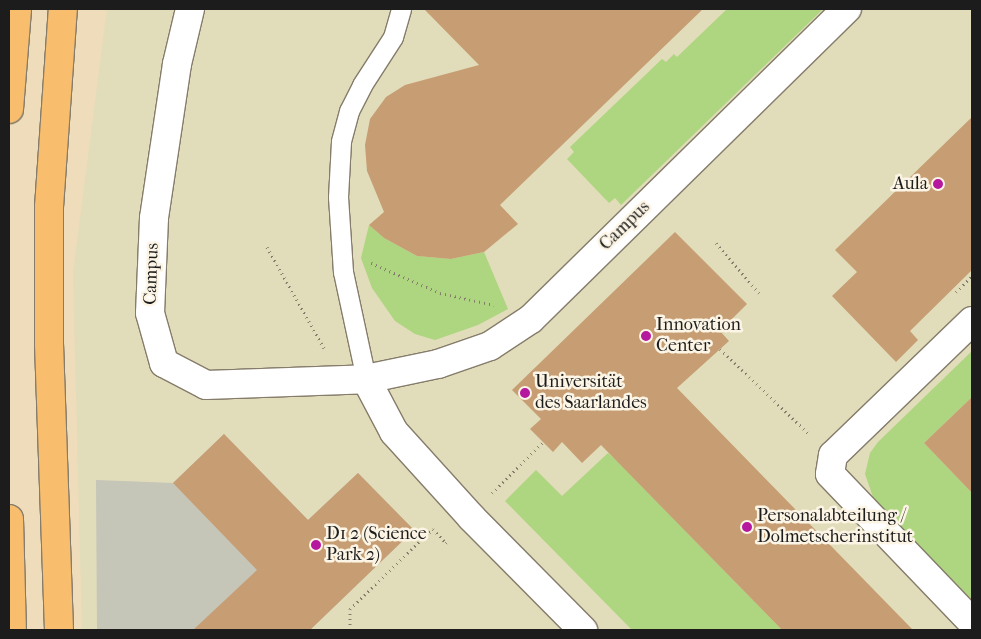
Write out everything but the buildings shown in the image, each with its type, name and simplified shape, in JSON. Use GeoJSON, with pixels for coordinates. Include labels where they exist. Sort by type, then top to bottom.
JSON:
{"type":"FeatureCollection","features":[{"type":"Feature","properties":{"kind":"highway"},"geometry":{"type":"LineString","coordinates":[[9,109],[10,57],[17,9]]}},
{"type":"Feature","properties":{"kind":"highway"},"geometry":{"type":"LineString","coordinates":[[59,630],[49,344],[49,207],[63,9]]}},
{"type":"Feature","properties":{"kind":"highway"},"geometry":{"type":"LineString","coordinates":[[9,519],[12,630]]}},
{"type":"Feature","properties":{"kind":"street","name":"Campus"},"geometry":{"type":"LineString","coordinates":[[190,9],[177,64],[154,218],[150,313],[164,363],[206,385],[354,379],[438,364],[490,346],[531,319],[847,9]]}},
{"type":"Feature","properties":{"kind":"street"},"geometry":{"type":"LineString","coordinates":[[972,322],[833,455],[830,474],[972,622]]}},
{"type":"Feature","properties":{"kind":"street"},"geometry":{"type":"LineString","coordinates":[[354,379],[394,432],[466,511],[583,630]]}},
{"type":"Feature","properties":{"kind":"lane"},"geometry":{"type":"LineString","coordinates":[[354,379],[343,272],[338,197],[341,141],[349,112],[362,85],[393,37],[401,9]]}},
{"type":"Feature","properties":{"kind":"path"},"geometry":{"type":"LineString","coordinates":[[716,243],[759,293]]}},
{"type":"Feature","properties":{"kind":"path"},"geometry":{"type":"LineString","coordinates":[[267,247],[354,379]]}},
{"type":"Feature","properties":{"kind":"path"},"geometry":{"type":"LineString","coordinates":[[370,262],[440,293],[500,307]]}},
{"type":"Feature","properties":{"kind":"path"},"geometry":{"type":"LineString","coordinates":[[720,349],[833,455]]}},
{"type":"Feature","properties":{"kind":"path"},"geometry":{"type":"LineString","coordinates":[[493,492],[543,442]]}},
{"type":"Feature","properties":{"kind":"path"},"geometry":{"type":"LineString","coordinates":[[350,630],[350,609],[422,539],[433,529],[446,543],[452,537]]}},
{"type":"Feature","properties":{"kind":"shaded area","name":"Universität des Saarlandes"},"geometry":{"type":"Polygon","coordinates":[[[107,9],[972,9],[972,630],[82,630],[73,273],[107,9]]]}},
{"type":"Feature","properties":{"kind":"shaded area"},"geometry":{"type":"Polygon","coordinates":[[[224,434],[308,520],[358,473],[414,530],[310,630],[97,630],[96,480],[173,483],[224,434]]]}},
{"type":"Feature","properties":{"kind":"green space"},"geometry":{"type":"Polygon","coordinates":[[[727,9],[823,9],[621,205],[615,198],[609,203],[567,159],[574,152],[570,147],[662,59],[666,62],[674,54],[677,57],[727,9]]]}},
{"type":"Feature","properties":{"kind":"green space"},"geometry":{"type":"Polygon","coordinates":[[[369,225],[384,238],[417,256],[451,259],[484,252],[508,309],[478,325],[435,340],[415,334],[395,321],[372,288],[361,258],[369,225]]]}},
{"type":"Feature","properties":{"kind":"green space"},"geometry":{"type":"Polygon","coordinates":[[[972,351],[972,397],[924,443],[972,493],[972,600],[874,500],[865,474],[870,453],[878,442],[972,351]]]}},
{"type":"Feature","properties":{"kind":"green space"},"geometry":{"type":"Polygon","coordinates":[[[608,453],[782,630],[632,630],[505,501],[536,470],[562,496],[608,453]]]}},
{"type":"Feature","properties":{"kind":"place","name":"Aula"},"geometry":{"type":"Point","coordinates":[938,184]}},
{"type":"Feature","properties":{"kind":"place","name":"Innovation Center"},"geometry":{"type":"Point","coordinates":[646,336]}},
{"type":"Feature","properties":{"kind":"place","name":"Universität des Saarlandes"},"geometry":{"type":"Point","coordinates":[525,393]}},
{"type":"Feature","properties":{"kind":"place","name":"Personalabteilung / Dolmetscherinstitut"},"geometry":{"type":"Point","coordinates":[747,527]}},
{"type":"Feature","properties":{"kind":"place","name":"D1 2 (Science Park 2)"},"geometry":{"type":"Point","coordinates":[316,545]}}]}
